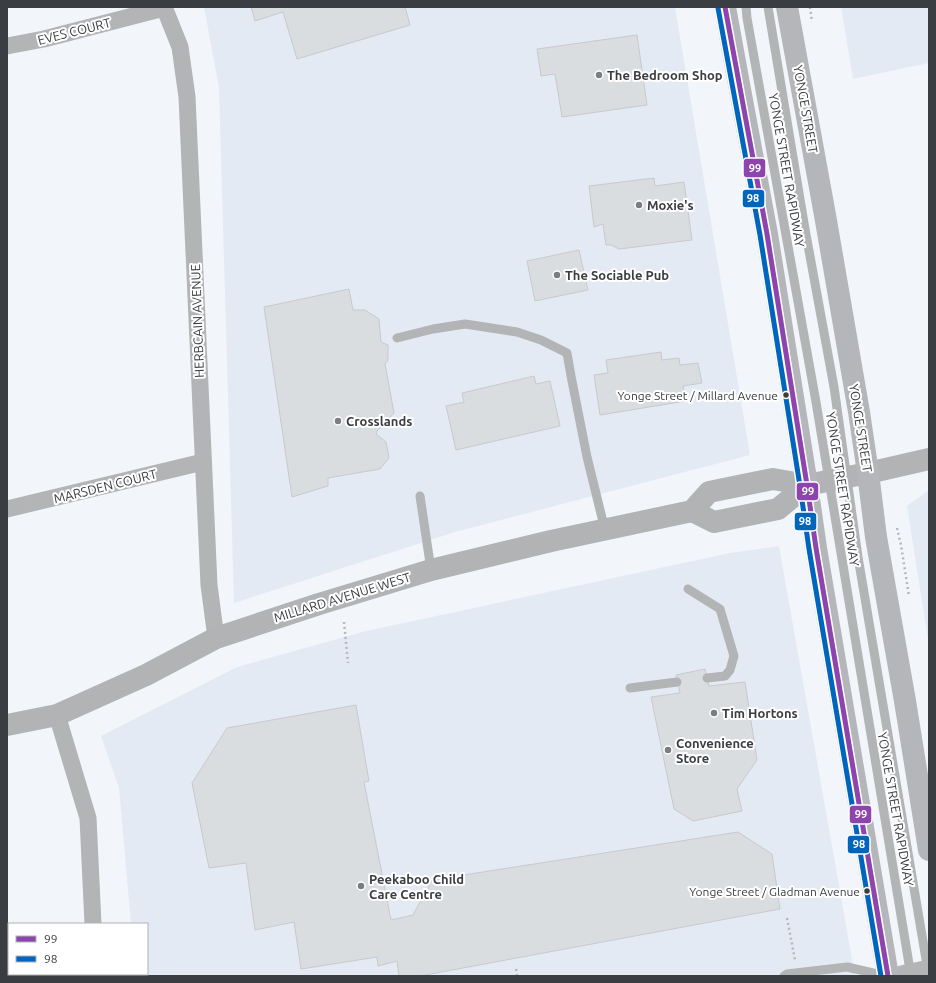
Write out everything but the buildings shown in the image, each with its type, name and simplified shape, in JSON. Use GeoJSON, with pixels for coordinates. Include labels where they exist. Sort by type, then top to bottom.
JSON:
{"type":"FeatureCollection","features":[{"type":"Feature","properties":{"kind":"main road"},"geometry":{"type":"LineString","coordinates":[[725,7],[767,234],[816,548],[887,976]]}},
{"type":"Feature","properties":{"kind":"main road","name":"YONGE STREET"},"geometry":{"type":"LineString","coordinates":[[787,7],[825,215],[868,473],[876,537],[905,701],[929,850]]}},
{"type":"Feature","properties":{"kind":"main road"},"geometry":{"type":"LineString","coordinates":[[807,485],[778,509],[714,522],[692,511],[709,492],[773,479],[807,485],[929,459]]}},
{"type":"Feature","properties":{"kind":"main road","name":"MILLARD AVENUE WEST"},"geometry":{"type":"LineString","coordinates":[[7,725],[57,715],[146,675],[216,638],[319,604],[431,570],[551,541],[692,511]]}},
{"type":"Feature","properties":{"kind":"street","name":"EVES COURT"},"geometry":{"type":"LineString","coordinates":[[7,46],[44,39],[164,7]]}},
{"type":"Feature","properties":{"kind":"street","name":"HERBCAIN AVENUE"},"geometry":{"type":"LineString","coordinates":[[164,7],[180,47],[187,97],[209,585],[216,638]]}},
{"type":"Feature","properties":{"kind":"street","name":"MARSDEN COURT"},"geometry":{"type":"LineString","coordinates":[[7,509],[203,462]]}},
{"type":"Feature","properties":{"kind":"street"},"geometry":{"type":"LineString","coordinates":[[57,715],[88,818],[93,923]]}},
{"type":"Feature","properties":{"kind":"street"},"geometry":{"type":"LineString","coordinates":[[892,976],[928,971]]}},
{"type":"Feature","properties":{"kind":"lane","name":"YONGE STREET RAPIDWAY"},"geometry":{"type":"LineString","coordinates":[[746,7],[816,402],[857,551],[928,971]]}},
{"type":"Feature","properties":{"kind":"lane","name":"YONGE STREET RAPIDWAY"},"geometry":{"type":"LineString","coordinates":[[768,7],[805,229],[834,387],[838,479],[911,974]]}},
{"type":"Feature","properties":{"kind":"lane"},"geometry":{"type":"LineString","coordinates":[[397,338],[433,329],[465,324],[517,332],[541,340],[567,353],[587,457],[605,530]]}},
{"type":"Feature","properties":{"kind":"lane"},"geometry":{"type":"LineString","coordinates":[[420,496],[431,570]]}},
{"type":"Feature","properties":{"kind":"lane"},"geometry":{"type":"LineString","coordinates":[[688,588],[720,609],[734,656],[730,670],[725,676],[707,678]]}},
{"type":"Feature","properties":{"kind":"lane"},"geometry":{"type":"LineString","coordinates":[[630,688],[677,682]]}},
{"type":"Feature","properties":{"kind":"lane"},"geometry":{"type":"LineString","coordinates":[[786,975],[847,967],[887,976]]}},
{"type":"Feature","properties":{"kind":"path"},"geometry":{"type":"LineString","coordinates":[[344,622],[348,663]]}},
{"type":"Feature","properties":{"kind":"path"},"geometry":{"type":"LineString","coordinates":[[786,975],[796,962],[787,918]]}},
{"type":"Feature","properties":{"kind":"path"},"geometry":{"type":"LineString","coordinates":[[516,969],[517,976]]}},
{"type":"Feature","properties":{"kind":"shaded area"},"geometry":{"type":"Polygon","coordinates":[[[204,7],[675,7],[750,455],[455,532],[234,603],[219,88],[204,7]]]}},
{"type":"Feature","properties":{"kind":"shaded area"},"geometry":{"type":"Polygon","coordinates":[[[841,7],[929,7],[929,63],[853,79],[841,7]]]}},
{"type":"Feature","properties":{"kind":"shaded area"},"geometry":{"type":"Polygon","coordinates":[[[929,490],[929,646],[907,506],[929,490]]]}},
{"type":"Feature","properties":{"kind":"shaded area"},"geometry":{"type":"Polygon","coordinates":[[[779,546],[855,976],[134,976],[148,975],[148,923],[131,923],[119,788],[101,736],[237,667],[366,631],[730,553],[779,546]]]}},
{"type":"Feature","properties":{"kind":"transit line","name":"99"},"geometry":{"type":"LineString","coordinates":[[725,7],[767,234],[816,548],[888,976]]}},
{"type":"Feature","properties":{"kind":"transit line","name":"98"},"geometry":{"type":"LineString","coordinates":[[718,8],[760,235],[809,549],[881,976]]}},
{"type":"Feature","properties":{"kind":"place","name":"The Bedroom Shop"},"geometry":{"type":"Point","coordinates":[599,75]}},
{"type":"Feature","properties":{"kind":"place","name":"Moxie's"},"geometry":{"type":"Point","coordinates":[639,205]}},
{"type":"Feature","properties":{"kind":"place","name":"The Sociable Pub"},"geometry":{"type":"Point","coordinates":[557,275]}},
{"type":"Feature","properties":{"kind":"place","name":"Yonge Street / Millard Avenue"},"geometry":{"type":"Point","coordinates":[786,395]}},
{"type":"Feature","properties":{"kind":"place","name":"Crosslands"},"geometry":{"type":"Point","coordinates":[338,421]}},
{"type":"Feature","properties":{"kind":"place","name":"Tim Hortons"},"geometry":{"type":"Point","coordinates":[714,713]}},
{"type":"Feature","properties":{"kind":"place","name":"Convenience Store"},"geometry":{"type":"Point","coordinates":[668,750]}},
{"type":"Feature","properties":{"kind":"place","name":"Peekaboo Child Care Centre"},"geometry":{"type":"Point","coordinates":[361,886]}},
{"type":"Feature","properties":{"kind":"place","name":"Yonge Street / Gladman Avenue"},"geometry":{"type":"Point","coordinates":[867,891]}}]}
